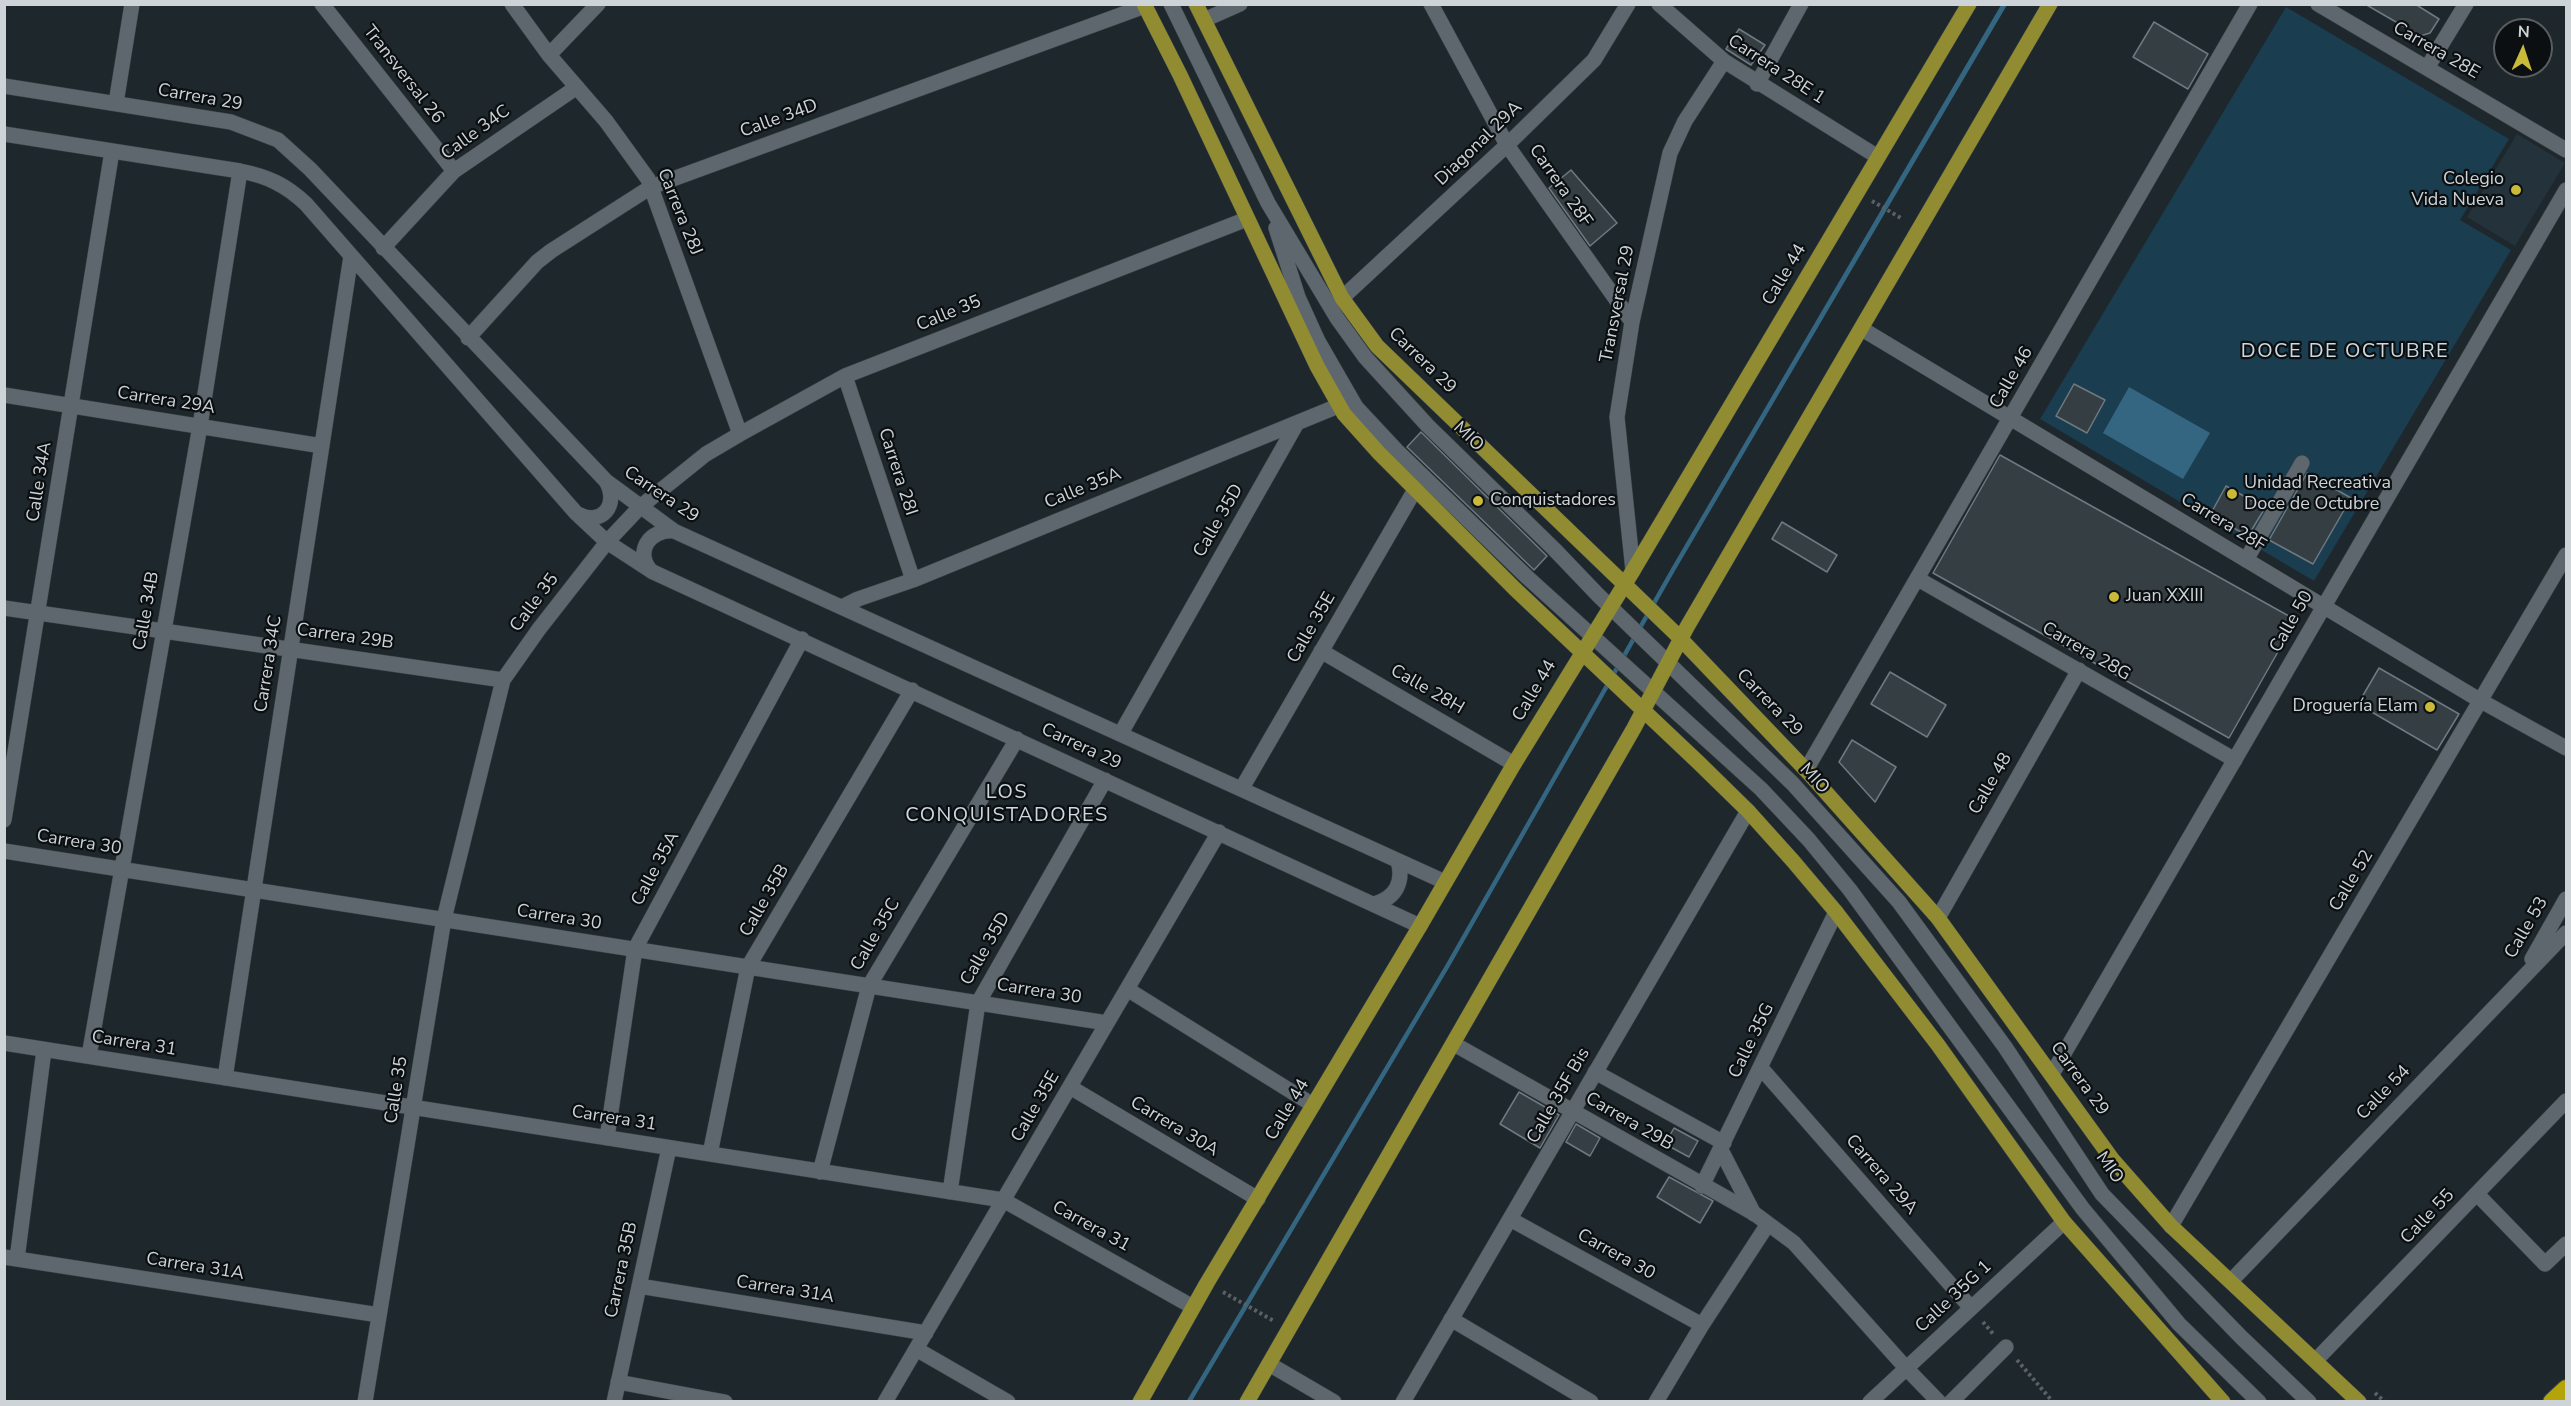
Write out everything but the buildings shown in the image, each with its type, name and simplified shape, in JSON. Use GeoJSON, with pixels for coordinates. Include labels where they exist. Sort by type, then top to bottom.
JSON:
{"type":"FeatureCollection","features":[{"type":"Feature","properties":{"kind":"highway"},"geometry":{"type":"LineString","coordinates":[[2552,1401],[2566,1389]]}},
{"type":"Feature","properties":{"kind":"main road","name":"Carrera 29"},"geometry":{"type":"LineString","coordinates":[[1196,4],[1342,298],[1377,346],[1630,581],[1678,636],[1806,770],[1938,918],[2112,1159],[2171,1226],[2317,1359],[2359,1401]]}},
{"type":"Feature","properties":{"kind":"main road","name":"Calle 44"},"geometry":{"type":"LineString","coordinates":[[1140,1401],[1193,1307],[1514,764],[1613,610],[1969,4]]}},
{"type":"Feature","properties":{"kind":"main road"},"geometry":{"type":"LineString","coordinates":[[1247,1401],[1454,1044],[1649,686],[1862,329],[2050,4]]}},
{"type":"Feature","properties":{"kind":"main road"},"geometry":{"type":"LineString","coordinates":[[1145,5],[1338,406],[1379,453],[1583,655],[1748,811],[1836,912],[1938,1045],[2064,1222],[2223,1401]]}},
{"type":"Feature","properties":{"kind":"street"},"geometry":{"type":"LineString","coordinates":[[116,104],[132,4]]}},
{"type":"Feature","properties":{"kind":"street"},"geometry":{"type":"LineString","coordinates":[[311,4],[324,7]]}},
{"type":"Feature","properties":{"kind":"street","name":"Carrera 28J"},"geometry":{"type":"LineString","coordinates":[[512,4],[549,55],[606,121],[648,178],[740,434]]}},
{"type":"Feature","properties":{"kind":"street"},"geometry":{"type":"LineString","coordinates":[[549,55],[598,4]]}},
{"type":"Feature","properties":{"kind":"street","name":"MIO"},"geometry":{"type":"LineString","coordinates":[[1171,4],[1268,204],[1337,318],[1365,357],[1427,424],[1613,610],[1793,784],[1899,902],[2005,1047],[2102,1194],[2241,1337],[2309,1401]]}},
{"type":"Feature","properties":{"kind":"street"},"geometry":{"type":"LineString","coordinates":[[1204,20],[1240,4]]}},
{"type":"Feature","properties":{"kind":"street","name":"Carrera 28F"},"geometry":{"type":"LineString","coordinates":[[1431,4],[1507,145],[1632,322]]}},
{"type":"Feature","properties":{"kind":"street","name":"Diagonal 29A"},"geometry":{"type":"LineString","coordinates":[[1342,298],[1507,145],[1594,60],[1628,4]]}},
{"type":"Feature","properties":{"kind":"street","name":"Carrera 28E 1"},"geometry":{"type":"LineString","coordinates":[[1659,4],[1724,62],[1878,157]]}},
{"type":"Feature","properties":{"kind":"street"},"geometry":{"type":"LineString","coordinates":[[1757,84],[1801,4]]}},
{"type":"Feature","properties":{"kind":"street","name":"Calle 46"},"geometry":{"type":"LineString","coordinates":[[1806,770],[2250,4]]}},
{"type":"Feature","properties":{"kind":"street","name":"Carrera 28E"},"geometry":{"type":"LineString","coordinates":[[2318,4],[2566,150]]}},
{"type":"Feature","properties":{"kind":"street"},"geometry":{"type":"LineString","coordinates":[[2427,68],[2466,4]]}},
{"type":"Feature","properties":{"kind":"street","name":"Calle 34D"},"geometry":{"type":"LineString","coordinates":[[468,338],[537,262],[651,187],[1145,5]]}},
{"type":"Feature","properties":{"kind":"street","name":"Transversal 26"},"geometry":{"type":"LineString","coordinates":[[324,7],[454,171]]}},
{"type":"Feature","properties":{"kind":"street","name":"Transversal 29"},"geometry":{"type":"LineString","coordinates":[[1630,581],[1617,417],[1632,322],[1670,153],[1685,122],[1724,62]]}},
{"type":"Feature","properties":{"kind":"street","name":"Carrera 29"},"geometry":{"type":"LineString","coordinates":[[4,86],[231,122],[267,134],[289,147],[606,481],[674,531],[1445,882]]}},
{"type":"Feature","properties":{"kind":"street","name":"Calle 34C"},"geometry":{"type":"LineString","coordinates":[[383,248],[454,171],[577,87]]}},
{"type":"Feature","properties":{"kind":"street","name":"Carrera 29"},"geometry":{"type":"LineString","coordinates":[[4,134],[262,175],[292,191],[576,513],[607,542],[653,572],[1420,926]]}},
{"type":"Feature","properties":{"kind":"street","name":"Calle 34A"},"geometry":{"type":"LineString","coordinates":[[4,820],[112,151]]}},
{"type":"Feature","properties":{"kind":"street","name":"Calle 34B"},"geometry":{"type":"LineString","coordinates":[[89,1056],[200,426],[240,171]]}},
{"type":"Feature","properties":{"kind":"street","name":"Calle 50"},"geometry":{"type":"LineString","coordinates":[[2052,1074],[2566,190]]}},
{"type":"Feature","properties":{"kind":"street","name":"MIO"},"geometry":{"type":"LineString","coordinates":[[1268,204],[1298,297],[1318,341],[1356,407],[1398,452],[1527,577],[1761,789],[1809,840],[1850,890],[2082,1209],[2179,1324],[2259,1401]]}},
{"type":"Feature","properties":{"kind":"street","name":"Calle 35"},"geometry":{"type":"LineString","coordinates":[[365,1401],[444,919],[502,680],[607,542],[670,480],[706,454],[845,376],[1247,219]]}},
{"type":"Feature","properties":{"kind":"street","name":"Carrera 34C"},"geometry":{"type":"LineString","coordinates":[[225,1078],[351,256]]}},
{"type":"Feature","properties":{"kind":"street","name":"Carrera 28F"},"geometry":{"type":"LineString","coordinates":[[1862,329],[2481,701],[2566,748]]}},
{"type":"Feature","properties":{"kind":"street","name":"Carrera 28I"},"geometry":{"type":"LineString","coordinates":[[845,376],[913,580]]}},
{"type":"Feature","properties":{"kind":"street","name":"Carrera 29A"},"geometry":{"type":"LineString","coordinates":[[4,395],[322,446]]}},
{"type":"Feature","properties":{"kind":"street","name":"Calle 35A"},"geometry":{"type":"LineString","coordinates":[[842,607],[1338,406]]}},
{"type":"Feature","properties":{"kind":"street","name":"Calle 35D"},"geometry":{"type":"LineString","coordinates":[[1121,733],[1297,423]]}},
{"type":"Feature","properties":{"kind":"street"},"geometry":{"type":"LineString","coordinates":[[2246,560],[2302,463]]}},
{"type":"Feature","properties":{"kind":"street"},"geometry":{"type":"LineString","coordinates":[[576,513],[584,518],[594,518],[603,514],[612,499],[606,481]]}},
{"type":"Feature","properties":{"kind":"street","name":"Calle 35E"},"geometry":{"type":"LineString","coordinates":[[1242,788],[1416,488]]}},
{"type":"Feature","properties":{"kind":"street"},"geometry":{"type":"LineString","coordinates":[[653,572],[644,556],[644,548],[648,539],[656,533],[674,531]]}},
{"type":"Feature","properties":{"kind":"street","name":"Calle 52"},"geometry":{"type":"LineString","coordinates":[[2171,1226],[2566,555]]}},
{"type":"Feature","properties":{"kind":"street","name":"Carrera 28G"},"geometry":{"type":"LineString","coordinates":[[1918,579],[2235,760]]}},
{"type":"Feature","properties":{"kind":"street","name":"Carrera 29B"},"geometry":{"type":"LineString","coordinates":[[4,608],[502,680]]}},
{"type":"Feature","properties":{"kind":"street","name":"Calle 35A"},"geometry":{"type":"LineString","coordinates":[[607,1138],[635,950],[802,639]]}},
{"type":"Feature","properties":{"kind":"street","name":"Calle 28H"},"geometry":{"type":"LineString","coordinates":[[1321,651],[1514,764]]}},
{"type":"Feature","properties":{"kind":"street","name":"Calle 48"},"geometry":{"type":"LineString","coordinates":[[1938,918],[2079,670]]}},
{"type":"Feature","properties":{"kind":"street","name":"Calle 35B"},"geometry":{"type":"LineString","coordinates":[[710,1154],[748,967],[912,690]]}},
{"type":"Feature","properties":{"kind":"street","name":"Calle 35C"},"geometry":{"type":"LineString","coordinates":[[820,1172],[869,986],[1017,739]]}},
{"type":"Feature","properties":{"kind":"street","name":"Calle 35D"},"geometry":{"type":"LineString","coordinates":[[950,1192],[978,1003],[1105,780]]}},
{"type":"Feature","properties":{"kind":"street","name":"Calle 35F Bis"},"geometry":{"type":"LineString","coordinates":[[1403,1401],[1748,811]]}},
{"type":"Feature","properties":{"kind":"street","name":"Calle 35E"},"geometry":{"type":"LineString","coordinates":[[885,1401],[1219,832]]}},
{"type":"Feature","properties":{"kind":"street","name":"Carrera 30"},"geometry":{"type":"LineString","coordinates":[[4,851],[1107,1023]]}},
{"type":"Feature","properties":{"kind":"street"},"geometry":{"type":"LineString","coordinates":[[1374,904],[1383,901],[1397,888],[1401,870],[1398,861]]}},
{"type":"Feature","properties":{"kind":"street","name":"Calle 53"},"geometry":{"type":"LineString","coordinates":[[2522,977],[2566,899]]}},
{"type":"Feature","properties":{"kind":"street","name":"Calle 35G"},"geometry":{"type":"LineString","coordinates":[[1702,1186],[1836,912]]}},
{"type":"Feature","properties":{"kind":"street","name":"Calle 54"},"geometry":{"type":"LineString","coordinates":[[2231,1281],[2566,933]]}},
{"type":"Feature","properties":{"kind":"street"},"geometry":{"type":"LineString","coordinates":[[1127,989],[1313,1105]]}},
{"type":"Feature","properties":{"kind":"street","name":"Carrera 31"},"geometry":{"type":"LineString","coordinates":[[4,1043],[1004,1200],[1193,1307]]}},
{"type":"Feature","properties":{"kind":"street","name":"Carrera 29B"},"geometry":{"type":"LineString","coordinates":[[1454,1044],[1755,1214],[1794,1243],[1906,1368],[1939,1401]]}},
{"type":"Feature","properties":{"kind":"street"},"geometry":{"type":"LineString","coordinates":[[11,1258],[44,1050]]}},
{"type":"Feature","properties":{"kind":"street","name":"Carrera 29A"},"geometry":{"type":"LineString","coordinates":[[1761,1068],[1971,1308]]}},
{"type":"Feature","properties":{"kind":"street"},"geometry":{"type":"LineString","coordinates":[[1595,1072],[1722,1146]]}},
{"type":"Feature","properties":{"kind":"street","name":"Carrera 30A"},"geometry":{"type":"LineString","coordinates":[[1070,1088],[1258,1199]]}},
{"type":"Feature","properties":{"kind":"street","name":"Calle 55"},"geometry":{"type":"LineString","coordinates":[[2317,1359],[2566,1101]]}},
{"type":"Feature","properties":{"kind":"street","name":"Carrera 29B"},"geometry":{"type":"LineString","coordinates":[[1722,1146],[1755,1214]]}},
{"type":"Feature","properties":{"kind":"street","name":"Carrera 35B"},"geometry":{"type":"LineString","coordinates":[[614,1401],[669,1148]]}},
{"type":"Feature","properties":{"kind":"street"},"geometry":{"type":"LineString","coordinates":[[2477,1194],[2545,1264],[2566,1244]]}},
{"type":"Feature","properties":{"kind":"street","name":"Carrera 30"},"geometry":{"type":"LineString","coordinates":[[1510,1219],[1702,1325]]}},
{"type":"Feature","properties":{"kind":"street","name":"Calle 35G 1"},"geometry":{"type":"LineString","coordinates":[[1870,1401],[2064,1222]]}},
{"type":"Feature","properties":{"kind":"street"},"geometry":{"type":"LineString","coordinates":[[1656,1401],[1768,1224]]}},
{"type":"Feature","properties":{"kind":"street","name":"Carrera 31A"},"geometry":{"type":"LineString","coordinates":[[11,1258],[379,1315]]}},
{"type":"Feature","properties":{"kind":"street","name":"Carrera 31A"},"geometry":{"type":"LineString","coordinates":[[639,1286],[926,1333]]}},
{"type":"Feature","properties":{"kind":"street"},"geometry":{"type":"LineString","coordinates":[[1451,1319],[1591,1401]]}},
{"type":"Feature","properties":{"kind":"street"},"geometry":{"type":"LineString","coordinates":[[1951,1401],[2006,1347]]}},
{"type":"Feature","properties":{"kind":"street"},"geometry":{"type":"LineString","coordinates":[[916,1349],[1008,1401]]}},
{"type":"Feature","properties":{"kind":"street"},"geometry":{"type":"LineString","coordinates":[[1269,1364],[1334,1401]]}},
{"type":"Feature","properties":{"kind":"street"},"geometry":{"type":"LineString","coordinates":[[618,1382],[725,1401]]}},
{"type":"Feature","properties":{"kind":"path"},"geometry":{"type":"LineString","coordinates":[[1871,201],[1900,218]]}},
{"type":"Feature","properties":{"kind":"path"},"geometry":{"type":"LineString","coordinates":[[1236,1299],[1255,1310]]}},
{"type":"Feature","properties":{"kind":"shaded area"},"geometry":{"type":"Polygon","coordinates":[[[2001,5],[2007,5],[1676,569],[1450,966],[1192,1401],[1186,1402],[1446,964],[1672,567],[2001,5]]]}},
{"type":"Feature","properties":{"kind":"shaded area"},"geometry":{"type":"Polygon","coordinates":[[[2286,7],[2509,139],[2460,220],[2511,250],[2314,581],[2040,419],[2286,7]]]}},
{"type":"Feature","properties":{"kind":"shaded area","name":"Colegio Vida Nueva"},"geometry":{"type":"Polygon","coordinates":[[[2517,134],[2565,163],[2515,246],[2467,217],[2517,134]]]}},
{"type":"Feature","properties":{"kind":"shaded area"},"geometry":{"type":"Polygon","coordinates":[[[2129,387],[2210,433],[2183,479],[2103,433],[2129,387]]]}},
{"type":"Feature","properties":{"kind":"place","name":"Colegio Vida Nueva"},"geometry":{"type":"Point","coordinates":[2516,190]}},
{"type":"Feature","properties":{"kind":"place","name":"Unidad Recreativa Doce de Octubre"},"geometry":{"type":"Point","coordinates":[2232,494]}},
{"type":"Feature","properties":{"kind":"place","name":"Conquistadores"},"geometry":{"type":"Point","coordinates":[1478,501]}},
{"type":"Feature","properties":{"kind":"place","name":"Juan XXIII"},"geometry":{"type":"Point","coordinates":[2114,597]}},
{"type":"Feature","properties":{"kind":"place","name":"Droguería Elam"},"geometry":{"type":"Point","coordinates":[2430,707]}},
{"type":"Feature","properties":{"kind":"district","name":"DOCE DE OCTUBRE"},"geometry":{"type":"Point","coordinates":[2345,352]}},
{"type":"Feature","properties":{"kind":"district","name":"LOS CONQUISTADORES"},"geometry":{"type":"Point","coordinates":[1007,804]}}]}
